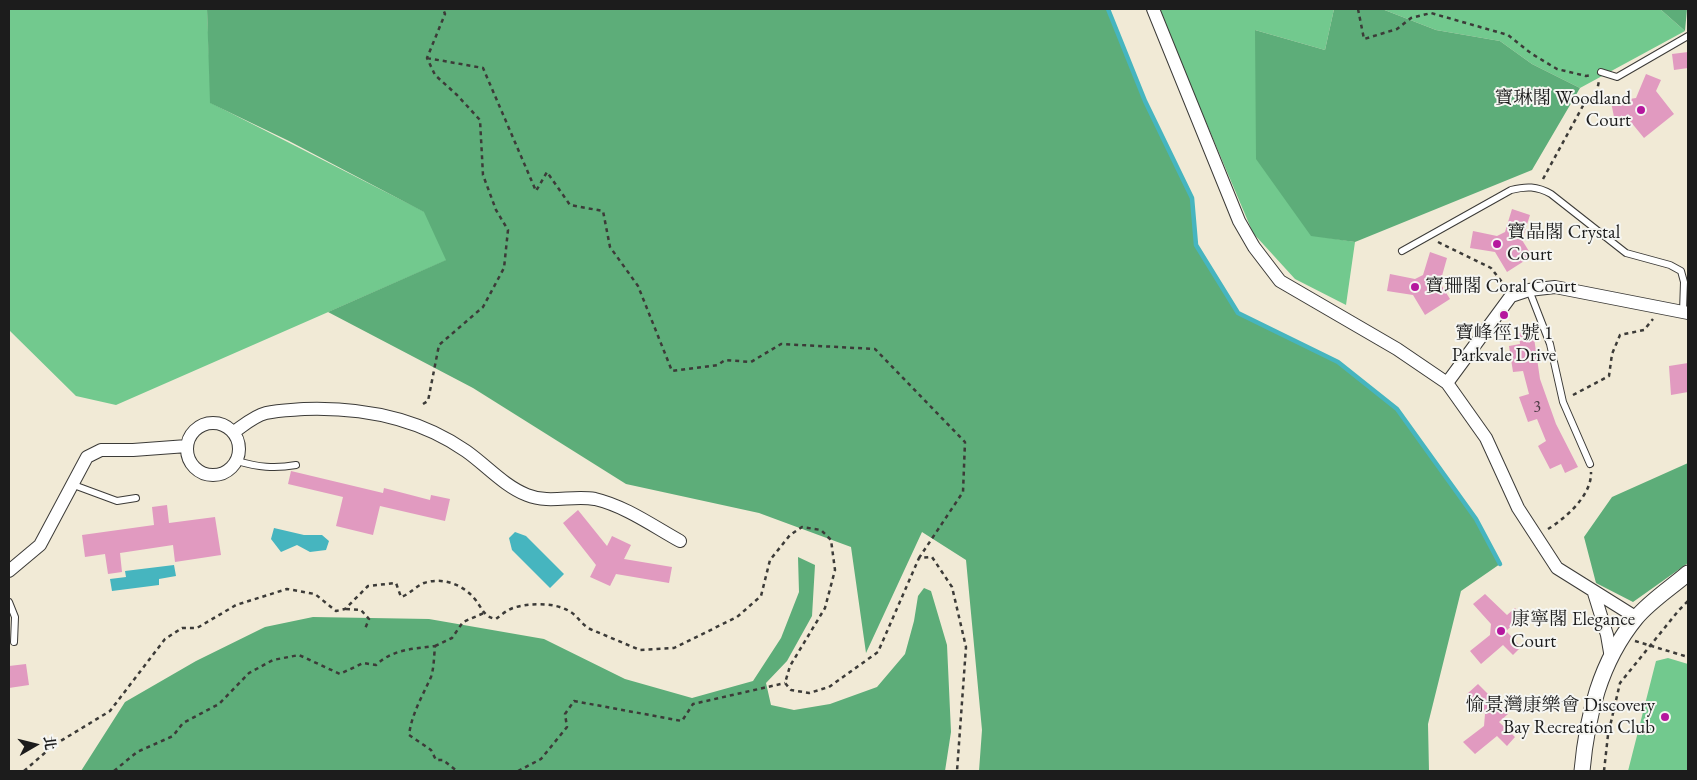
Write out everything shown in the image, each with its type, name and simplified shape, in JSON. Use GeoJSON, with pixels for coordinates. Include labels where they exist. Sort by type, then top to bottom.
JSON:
{"type":"FeatureCollection","features":[{"type":"Feature","properties":{"kind":"street"},"geometry":{"type":"LineString","coordinates":[[1153,9],[1239,222],[1254,247],[1280,281],[1397,349],[1447,383],[1486,438],[1518,508],[1557,568],[1594,593],[1637,618]]}},
{"type":"Feature","properties":{"kind":"street"},"geometry":{"type":"LineString","coordinates":[[1447,383],[1511,296],[1529,290],[1555,287],[1686,313]]}},
{"type":"Feature","properties":{"kind":"street"},"geometry":{"type":"LineString","coordinates":[[234,432],[266,413],[337,408],[377,413],[416,424],[465,451],[506,483],[527,495],[545,500],[594,499],[620,508],[680,541]]}},
{"type":"Feature","properties":{"kind":"street"},"geometry":{"type":"LineString","coordinates":[[219,423],[234,432],[240,446],[237,461],[232,467],[218,475],[202,473],[190,462],[187,446],[189,437],[201,425],[219,423]]}},
{"type":"Feature","properties":{"kind":"street"},"geometry":{"type":"LineString","coordinates":[[9,571],[40,545],[54,523],[71,484],[87,457],[101,450],[187,446]]}},
{"type":"Feature","properties":{"kind":"street"},"geometry":{"type":"LineString","coordinates":[[1582,771],[1588,724],[1598,686],[1610,658],[1637,618],[1688,573]]}},
{"type":"Feature","properties":{"kind":"street"},"geometry":{"type":"LineString","coordinates":[[1594,593],[1605,625],[1610,658]]}},
{"type":"Feature","properties":{"kind":"lane"},"geometry":{"type":"LineString","coordinates":[[1601,72],[1617,77],[1688,36]]}},
{"type":"Feature","properties":{"kind":"lane"},"geometry":{"type":"LineString","coordinates":[[1402,251],[1511,190],[1523,187],[1539,187],[1551,194],[1626,253],[1670,265],[1681,272],[1684,282],[1686,313]]}},
{"type":"Feature","properties":{"kind":"lane"},"geometry":{"type":"LineString","coordinates":[[1529,290],[1550,344],[1563,402],[1590,464]]}},
{"type":"Feature","properties":{"kind":"lane"},"geometry":{"type":"LineString","coordinates":[[237,461],[257,467],[278,468],[296,465]]}},
{"type":"Feature","properties":{"kind":"lane"},"geometry":{"type":"LineString","coordinates":[[71,484],[117,501],[136,498]]}},
{"type":"Feature","properties":{"kind":"lane"},"geometry":{"type":"LineString","coordinates":[[9,602],[16,617],[14,642]]}},
{"type":"Feature","properties":{"kind":"path"},"geometry":{"type":"LineString","coordinates":[[423,404],[428,401],[439,345],[483,307],[498,281],[504,268],[508,230],[496,210],[483,176],[480,120],[457,95],[435,76],[427,58],[445,14],[443,9]]}},
{"type":"Feature","properties":{"kind":"path"},"geometry":{"type":"LineString","coordinates":[[1358,9],[1364,39],[1397,29],[1411,18],[1432,13],[1508,35],[1532,54],[1557,69],[1586,76],[1601,72],[1595,100],[1585,102],[1539,187]]}},
{"type":"Feature","properties":{"kind":"path"},"geometry":{"type":"LineString","coordinates":[[427,58],[483,68],[536,191],[547,172],[570,205],[603,211],[610,246],[638,286],[672,371],[718,364],[725,360],[751,362],[782,344],[875,350],[965,442],[963,492],[919,558],[878,652],[829,687],[809,693],[791,690],[785,683]]}},
{"type":"Feature","properties":{"kind":"path"},"geometry":{"type":"LineString","coordinates":[[1426,237],[1491,268],[1511,296]]}},
{"type":"Feature","properties":{"kind":"path"},"geometry":{"type":"LineString","coordinates":[[1563,402],[1586,387],[1609,376],[1612,354],[1620,336],[1644,330],[1662,308]]}},
{"type":"Feature","properties":{"kind":"path"},"geometry":{"type":"LineString","coordinates":[[1535,535],[1566,515],[1583,497],[1591,483],[1590,464]]}},
{"type":"Feature","properties":{"kind":"path"},"geometry":{"type":"LineString","coordinates":[[345,609],[368,586],[396,584],[401,597],[424,583],[446,581],[474,598],[484,613],[490,618],[496,619],[512,608],[528,605],[557,606],[570,611],[582,625],[640,650],[674,648],[737,617],[761,596],[770,560],[790,535],[802,527],[821,530],[831,540],[835,570],[825,608],[790,666],[785,683]]}},
{"type":"Feature","properties":{"kind":"path"},"geometry":{"type":"LineString","coordinates":[[919,558],[932,557],[952,587],[966,647],[957,771]]}},
{"type":"Feature","properties":{"kind":"path"},"geometry":{"type":"LineString","coordinates":[[24,771],[54,745],[110,710],[166,639],[182,628],[197,628],[236,605],[287,589],[315,594],[336,611],[345,609],[361,610],[369,619],[365,630]]}},
{"type":"Feature","properties":{"kind":"path"},"geometry":{"type":"LineString","coordinates":[[1604,771],[1608,735],[1620,684],[1688,601]]}},
{"type":"Feature","properties":{"kind":"path"},"geometry":{"type":"LineString","coordinates":[[114,771],[137,752],[173,736],[183,723],[219,704],[249,673],[273,660],[299,655],[340,674],[362,663],[376,665],[387,655],[404,650],[435,646],[452,638],[463,622],[484,613]]}},
{"type":"Feature","properties":{"kind":"path"},"geometry":{"type":"LineString","coordinates":[[1636,636],[1634,641],[1688,657]]}},
{"type":"Feature","properties":{"kind":"path"},"geometry":{"type":"LineString","coordinates":[[435,646],[432,675],[416,704],[409,735],[431,750],[436,760],[443,760],[458,771]]}},
{"type":"Feature","properties":{"kind":"path"},"geometry":{"type":"LineString","coordinates":[[518,771],[540,759],[567,727],[566,714],[574,701],[682,721],[693,704],[785,683]]}},
{"type":"Feature","properties":{"kind":"green space"},"geometry":{"type":"Polygon","coordinates":[[[9,9],[207,9],[211,103],[425,212],[447,260],[116,405],[76,396],[9,330],[9,9]]]}},
{"type":"Feature","properties":{"kind":"green space"},"geometry":{"type":"Polygon","coordinates":[[[207,9],[1108,9],[1145,101],[1192,198],[1196,245],[1238,313],[1338,362],[1397,409],[1476,519],[1500,564],[1461,591],[1428,724],[1429,771],[979,771],[982,730],[966,560],[922,532],[866,653],[851,547],[759,513],[626,484],[473,388],[328,312],[446,260],[424,212],[289,141],[210,103],[207,9]]]}},
{"type":"Feature","properties":{"kind":"green space"},"geometry":{"type":"Polygon","coordinates":[[[1158,9],[1334,9],[1325,50],[1255,30],[1311,235],[1355,242],[1346,305],[1295,279],[1253,233],[1158,9]]]}},
{"type":"Feature","properties":{"kind":"green space"},"geometry":{"type":"Polygon","coordinates":[[[1334,9],[1382,9],[1436,30],[1500,41],[1532,64],[1580,88],[1532,170],[1355,242],[1311,236],[1256,159],[1255,30],[1325,50],[1334,9]]]}},
{"type":"Feature","properties":{"kind":"green space"},"geometry":{"type":"Polygon","coordinates":[[[1382,9],[1660,9],[1685,31],[1580,88],[1532,64],[1500,41],[1436,30],[1382,9]]]}},
{"type":"Feature","properties":{"kind":"green space"},"geometry":{"type":"Polygon","coordinates":[[[1660,9],[1687,9],[1685,31],[1660,9]]]}},
{"type":"Feature","properties":{"kind":"green space"},"geometry":{"type":"Polygon","coordinates":[[[1688,463],[1688,563],[1633,602],[1596,583],[1584,537],[1612,497],[1688,463]]]}},
{"type":"Feature","properties":{"kind":"green space"},"geometry":{"type":"Polygon","coordinates":[[[798,557],[815,565],[812,616],[787,661],[766,683],[771,705],[794,710],[830,704],[877,687],[905,654],[914,621],[918,596],[924,588],[931,591],[947,645],[951,732],[945,771],[81,771],[125,702],[196,661],[265,627],[313,617],[429,619],[544,639],[625,679],[692,698],[753,681],[781,638],[799,592],[798,557]]]}},
{"type":"Feature","properties":{"kind":"green space","name":"愉景灣康樂會 Discovery Bay Recreation Club"},"geometry":{"type":"Polygon","coordinates":[[[1668,658],[1688,664],[1688,771],[1628,771],[1656,661],[1668,658]]]}},
{"type":"Feature","properties":{"kind":"water"},"geometry":{"type":"Polygon","coordinates":[[[274,528],[304,535],[322,535],[329,541],[326,550],[310,552],[297,545],[281,552],[271,539],[274,528]]]}},
{"type":"Feature","properties":{"kind":"water"},"geometry":{"type":"Polygon","coordinates":[[[515,532],[526,536],[564,574],[550,588],[512,550],[509,538],[515,532]]]}},
{"type":"Feature","properties":{"kind":"water"},"geometry":{"type":"Polygon","coordinates":[[[174,565],[176,576],[159,579],[159,585],[112,591],[110,579],[126,577],[125,571],[174,565]]]}},
{"type":"Feature","properties":{"kind":"building"},"geometry":{"type":"Polygon","coordinates":[[[1688,52],[1688,68],[1674,70],[1672,54],[1688,52]]]}},
{"type":"Feature","properties":{"kind":"building","name":"寶琳閣 Woodland Court"},"geometry":{"type":"Polygon","coordinates":[[[1646,74],[1661,80],[1656,91],[1674,114],[1644,138],[1626,116],[1614,117],[1611,102],[1636,98],[1646,74]]]}},
{"type":"Feature","properties":{"kind":"building","name":"寶晶閣 Crystal Court"},"geometry":{"type":"Polygon","coordinates":[[[1512,209],[1530,215],[1522,240],[1532,256],[1507,272],[1495,252],[1470,248],[1473,231],[1497,236],[1505,232],[1512,209]]]}},
{"type":"Feature","properties":{"kind":"building","name":"寶珊閣 Coral Court"},"geometry":{"type":"Polygon","coordinates":[[[1430,252],[1447,258],[1440,283],[1450,299],[1425,315],[1413,295],[1387,291],[1390,274],[1415,279],[1423,275],[1430,252]]]}},
{"type":"Feature","properties":{"kind":"building"},"geometry":{"type":"Polygon","coordinates":[[[1533,331],[1540,379],[1556,424],[1578,467],[1565,473],[1561,464],[1550,469],[1538,446],[1546,441],[1537,419],[1528,422],[1519,397],[1529,394],[1523,371],[1513,372],[1509,346],[1520,344],[1519,333],[1533,331]]]}},
{"type":"Feature","properties":{"kind":"building"},"geometry":{"type":"Polygon","coordinates":[[[1688,363],[1688,392],[1671,395],[1669,366],[1688,363]]]}},
{"type":"Feature","properties":{"kind":"building"},"geometry":{"type":"Polygon","coordinates":[[[291,471],[383,493],[384,488],[430,500],[431,495],[450,499],[445,521],[380,506],[373,535],[336,526],[343,497],[288,484],[291,471]]]}},
{"type":"Feature","properties":{"kind":"building"},"geometry":{"type":"Polygon","coordinates":[[[167,505],[169,523],[215,517],[221,555],[175,562],[173,545],[120,553],[122,572],[108,574],[105,554],[85,557],[82,535],[154,525],[152,507],[167,505]]]}},
{"type":"Feature","properties":{"kind":"building"},"geometry":{"type":"Polygon","coordinates":[[[578,510],[607,546],[612,536],[631,545],[624,559],[672,567],[669,583],[616,574],[610,586],[590,577],[596,565],[563,523],[578,510]]]}},
{"type":"Feature","properties":{"kind":"building","name":"康寧閣 Elegance Court"},"geometry":{"type":"Polygon","coordinates":[[[1485,594],[1507,615],[1515,608],[1522,616],[1506,631],[1521,647],[1513,655],[1503,645],[1481,664],[1470,651],[1490,635],[1491,624],[1473,604],[1485,594]]]}},
{"type":"Feature","properties":{"kind":"building"},"geometry":{"type":"Polygon","coordinates":[[[26,664],[29,685],[9,688],[9,666],[26,664]]]}},
{"type":"Feature","properties":{"kind":"building"},"geometry":{"type":"Polygon","coordinates":[[[1478,684],[1508,714],[1499,722],[1515,737],[1507,746],[1497,736],[1475,754],[1463,742],[1484,726],[1485,714],[1467,694],[1478,684]]]}},
{"type":"Feature","properties":{"kind":"waterway"},"geometry":{"type":"LineString","coordinates":[[1108,9],[1145,101],[1192,198],[1196,245],[1238,313],[1338,362],[1397,409],[1476,519],[1500,564]]}},
{"type":"Feature","properties":{"kind":"place","name":"寶琳閣 Woodland Court"},"geometry":{"type":"Point","coordinates":[1641,110]}},
{"type":"Feature","properties":{"kind":"place","name":"寶晶閣 Crystal Court"},"geometry":{"type":"Point","coordinates":[1497,244]}},
{"type":"Feature","properties":{"kind":"place","name":"寶珊閣 Coral Court"},"geometry":{"type":"Point","coordinates":[1415,287]}},
{"type":"Feature","properties":{"kind":"place","name":"寶峰徑1號 1 Parkvale Drive"},"geometry":{"type":"Point","coordinates":[1504,315]}},
{"type":"Feature","properties":{"kind":"place","name":"康寧閣 Elegance Court"},"geometry":{"type":"Point","coordinates":[1501,631]}},
{"type":"Feature","properties":{"kind":"place","name":"愉景灣康樂會 Discovery Bay Recreation Club"},"geometry":{"type":"Point","coordinates":[1665,717]}}]}
